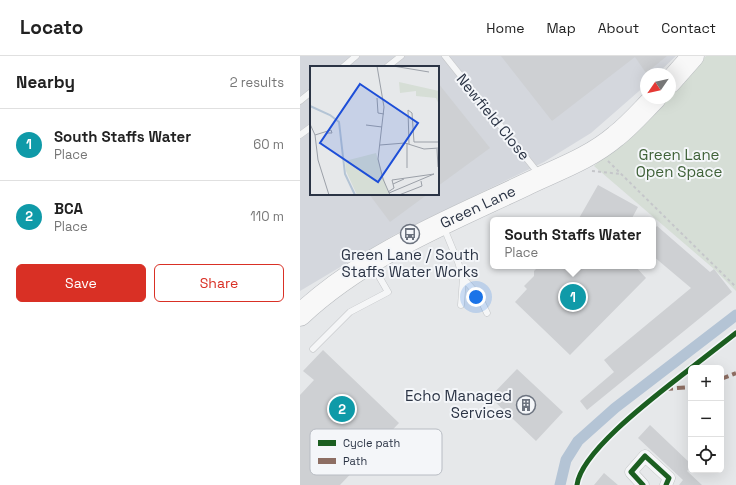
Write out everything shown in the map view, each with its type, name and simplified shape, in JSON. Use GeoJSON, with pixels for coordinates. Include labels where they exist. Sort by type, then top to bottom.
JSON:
{"type":"FeatureCollection","features":[{"type":"Feature","properties":{"kind":"highway"},"geometry":{"type":"LineString","coordinates":[[676,75],[693,56]]}},
{"type":"Feature","properties":{"kind":"highway","name":"Green Lane"},"geometry":{"type":"LineString","coordinates":[[300,315],[335,286],[404,242],[541,177],[577,162],[596,150],[628,125],[648,104]]}},
{"type":"Feature","properties":{"kind":"street"},"geometry":{"type":"LineString","coordinates":[[643,485],[631,472],[645,456],[669,478],[666,485]]}},
{"type":"Feature","properties":{"kind":"lane"},"geometry":{"type":"LineString","coordinates":[[344,66],[356,56]]}},
{"type":"Feature","properties":{"kind":"lane"},"geometry":{"type":"LineString","coordinates":[[388,66],[401,56]]}},
{"type":"Feature","properties":{"kind":"lane","name":"Newfield Close"},"geometry":{"type":"LineString","coordinates":[[445,56],[541,177]]}},
{"type":"Feature","properties":{"kind":"lane"},"geometry":{"type":"LineString","coordinates":[[300,101],[310,93]]}},
{"type":"Feature","properties":{"kind":"lane"},"geometry":{"type":"LineString","coordinates":[[300,135],[310,127]]}},
{"type":"Feature","properties":{"kind":"lane"},"geometry":{"type":"LineString","coordinates":[[442,224],[463,278],[461,305]]}},
{"type":"Feature","properties":{"kind":"lane"},"geometry":{"type":"LineString","coordinates":[[313,349],[350,312],[388,292],[371,262]]}},
{"type":"Feature","properties":{"kind":"lane"},"geometry":{"type":"LineString","coordinates":[[463,278],[479,296],[487,313]]}},
{"type":"Feature","properties":{"kind":"path"},"geometry":{"type":"LineString","coordinates":[[596,150],[623,174],[736,287]]}},
{"type":"Feature","properties":{"kind":"path"},"geometry":{"type":"LineString","coordinates":[[577,162],[582,170],[623,174]]}},
{"type":"Feature","properties":{"kind":"shaded area"},"geometry":{"type":"Polygon","coordinates":[[[300,56],[676,56],[663,68],[640,68],[640,90],[591,133],[544,162],[394,235],[300,291],[300,56]]]}},
{"type":"Feature","properties":{"kind":"green space","name":"Green Lane Open Space"},"geometry":{"type":"Polygon","coordinates":[[[706,56],[736,56],[736,291],[714,269],[656,219],[656,217],[653,217],[594,166],[658,104],[676,104],[676,86],[706,56]]]}},
{"type":"Feature","properties":{"kind":"building"},"geometry":{"type":"Polygon","coordinates":[[[501,56],[667,56],[652,68],[643,68],[635,57],[552,121],[501,56]]]}},
{"type":"Feature","properties":{"kind":"building"},"geometry":{"type":"Polygon","coordinates":[[[439,84],[490,148],[439,185],[439,84]]]}},
{"type":"Feature","properties":{"kind":"building"},"geometry":{"type":"Polygon","coordinates":[[[598,185],[638,207],[633,217],[580,217],[598,185]]]}},
{"type":"Feature","properties":{"kind":"building"},"geometry":{"type":"Polygon","coordinates":[[[370,195],[427,195],[390,222],[370,195]]]}},
{"type":"Feature","properties":{"kind":"building"},"geometry":{"type":"Polygon","coordinates":[[[657,226],[710,272],[714,269],[732,292],[587,410],[580,401],[614,372],[604,360],[691,288],[656,259],[657,226]]]}},
{"type":"Feature","properties":{"kind":"building"},"geometry":{"type":"Polygon","coordinates":[[[536,269],[638,269],[646,278],[570,355],[515,302],[527,289],[524,286],[534,276],[534,271],[536,269]]]}},
{"type":"Feature","properties":{"kind":"building"},"geometry":{"type":"Polygon","coordinates":[[[323,350],[399,423],[393,429],[310,429],[310,475],[350,475],[340,485],[300,485],[300,395],[314,380],[303,371],[323,350]]]}},
{"type":"Feature","properties":{"kind":"building","name":"Echo Managed Services"},"geometry":{"type":"Polygon","coordinates":[[[517,369],[563,412],[536,441],[490,397],[517,369]]]}},
{"type":"Feature","properties":{"kind":"building"},"geometry":{"type":"Polygon","coordinates":[[[650,425],[688,461],[688,473],[702,485],[679,485],[683,480],[638,438],[650,425]]]}},
{"type":"Feature","properties":{"kind":"building"},"geometry":{"type":"Polygon","coordinates":[[[604,473],[618,485],[594,485],[604,473]]]}},
{"type":"Feature","properties":{"kind":"waterway"},"geometry":{"type":"LineString","coordinates":[[560,485],[566,460],[578,441],[615,408],[736,315]]}},
{"type":"Feature","properties":{"kind":"marked path"},"geometry":{"type":"LineString","coordinates":[[724,378],[736,373]]}},
{"type":"Feature","properties":{"kind":"marked path"},"geometry":{"type":"LineString","coordinates":[[665,389],[688,387]]}},
{"type":"Feature","properties":{"kind":"cycle path"},"geometry":{"type":"LineString","coordinates":[[695,365],[736,333]]}},
{"type":"Feature","properties":{"kind":"cycle path"},"geometry":{"type":"LineString","coordinates":[[577,485],[582,471],[592,455],[607,439],[643,406],[688,370]]}},
{"type":"Feature","properties":{"kind":"cycle path"},"geometry":{"type":"LineString","coordinates":[[643,485],[631,472],[645,456],[669,478],[666,485]]}},
{"type":"Feature","properties":{"kind":"place","name":"Green Lane / South Staffs Water Works"},"geometry":{"type":"Point","coordinates":[410,234]}},
{"type":"Feature","properties":{"kind":"place","name":"South Staffs Water"},"geometry":{"type":"Point","coordinates":[573,297]}},
{"type":"Feature","properties":{"kind":"place","name":"Echo Managed Services"},"geometry":{"type":"Point","coordinates":[526,405]}},
{"type":"Feature","properties":{"kind":"place","name":"BCA"},"geometry":{"type":"Point","coordinates":[342,409]}}]}
